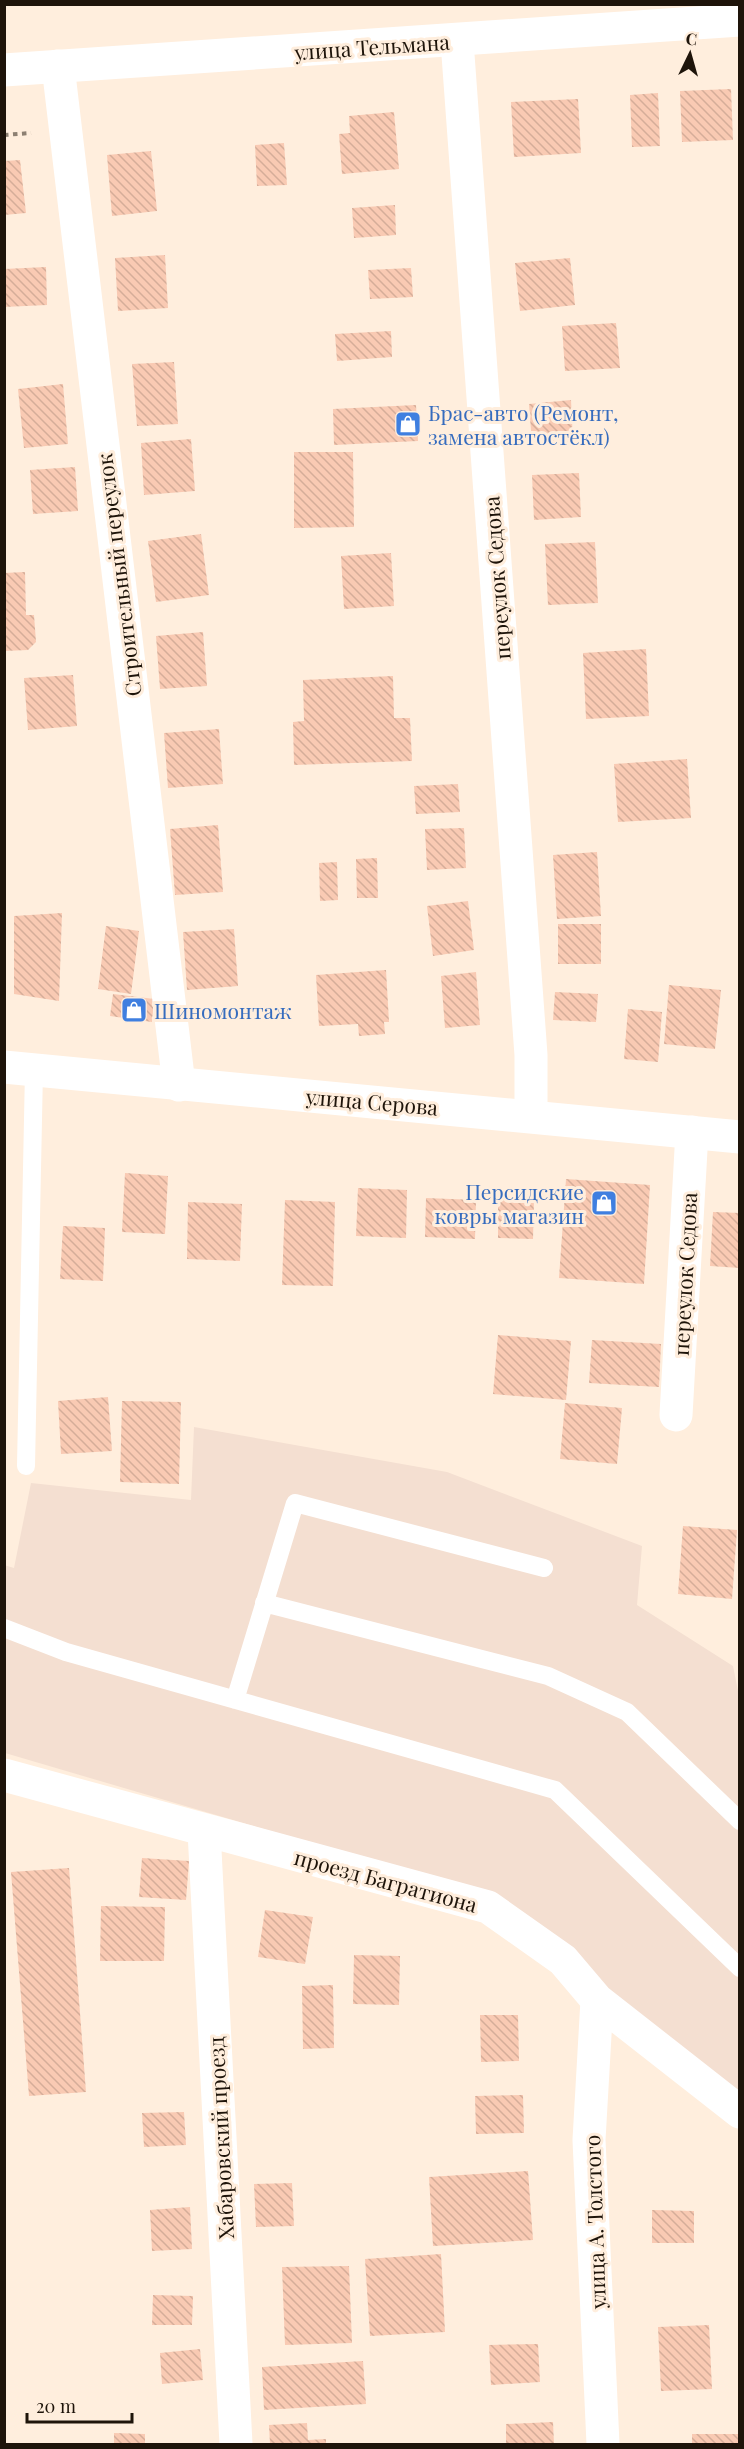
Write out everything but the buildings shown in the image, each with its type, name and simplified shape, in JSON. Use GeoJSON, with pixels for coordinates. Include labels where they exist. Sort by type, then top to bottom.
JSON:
{"type":"FeatureCollection","features":[{"type":"Feature","properties":{"kind":"street","name":"улица Тельмана"},"geometry":{"type":"LineString","coordinates":[[4,70],[740,20]]}},
{"type":"Feature","properties":{"kind":"street","name":"переулок Седова"},"geometry":{"type":"LineString","coordinates":[[457,41],[531,1055],[531,1115]]}},
{"type":"Feature","properties":{"kind":"street","name":"Строительный переулок"},"geometry":{"type":"LineString","coordinates":[[58,66],[179,1085]]}},
{"type":"Feature","properties":{"kind":"street","name":"улица Серова"},"geometry":{"type":"LineString","coordinates":[[19,1068],[179,1085],[531,1115],[740,1137]]}},
{"type":"Feature","properties":{"kind":"street","name":"переулок Седова"},"geometry":{"type":"LineString","coordinates":[[676,1415],[692,1132]]}},
{"type":"Feature","properties":{"kind":"street","name":"проезд Багратиона"},"geometry":{"type":"LineString","coordinates":[[4,1775],[204,1832],[488,1907],[562,1960],[597,2000],[740,2112]]}},
{"type":"Feature","properties":{"kind":"street","name":"Хабаровский проезд"},"geometry":{"type":"LineString","coordinates":[[204,1832],[236,2445]]}},
{"type":"Feature","properties":{"kind":"street","name":"улица А. Толстого"},"geometry":{"type":"LineString","coordinates":[[597,2000],[589,2140],[603,2445]]}},
{"type":"Feature","properties":{"kind":"lane"},"geometry":{"type":"LineString","coordinates":[[19,1068],[26,1466]]}},
{"type":"Feature","properties":{"kind":"lane"},"geometry":{"type":"LineString","coordinates":[[235,1700],[295,1503],[544,1568]]}},
{"type":"Feature","properties":{"kind":"lane"},"geometry":{"type":"LineString","coordinates":[[264,1602],[548,1676],[627,1712],[740,1821]]}},
{"type":"Feature","properties":{"kind":"lane"},"geometry":{"type":"LineString","coordinates":[[4,1628],[66,1652],[555,1790],[740,1968]]}},
{"type":"Feature","properties":{"kind":"shaded area"},"geometry":{"type":"Polygon","coordinates":[[[194,1427],[447,1472],[642,1546],[637,1605],[733,1666],[740,1701],[739,2095],[474,1891],[5,1753],[4,1565],[14,1568],[31,1483],[191,1500],[194,1427]]]}},
{"type":"Feature","properties":{"kind":"place","name":"Брас-авто (Ремонт, замена автостёкл)"},"geometry":{"type":"Point","coordinates":[408,424]}},
{"type":"Feature","properties":{"kind":"place","name":"Шиномонтаж"},"geometry":{"type":"Point","coordinates":[134,1010]}},
{"type":"Feature","properties":{"kind":"place","name":"Персидские ковры магазин"},"geometry":{"type":"Point","coordinates":[604,1203]}}]}
